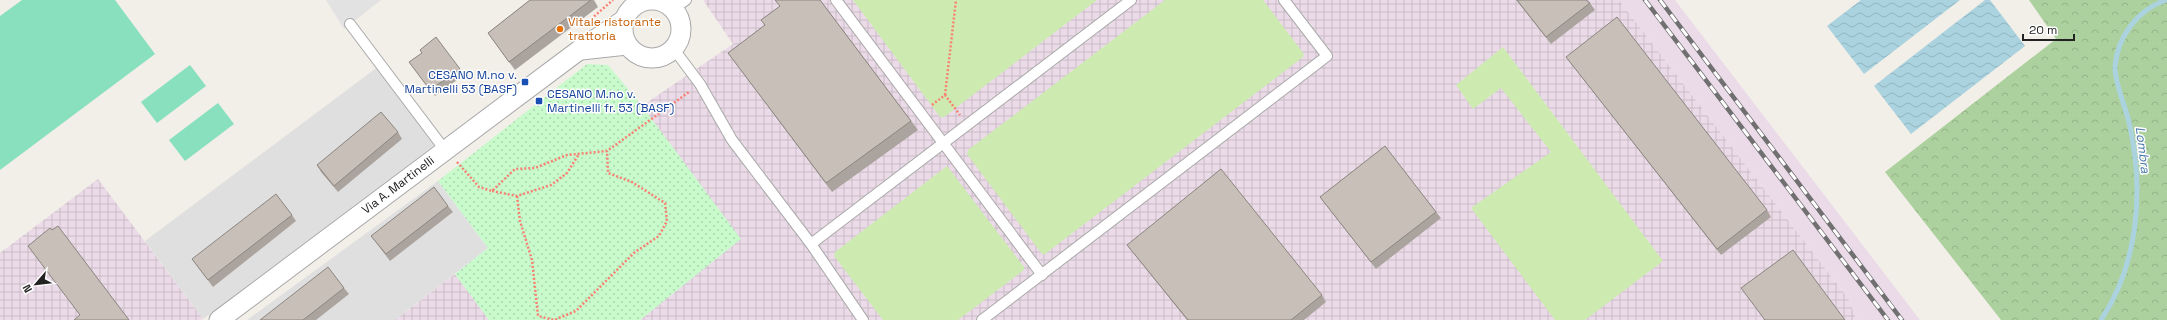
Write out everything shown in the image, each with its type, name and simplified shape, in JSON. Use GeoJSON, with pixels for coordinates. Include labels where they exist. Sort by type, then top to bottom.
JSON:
{"type":"FeatureCollection","features":[{"type":"Feature","properties":{"kind":"street"},"geometry":{"type":"LineString","coordinates":[[655,0],[665,3],[677,3],[678,18],[681,30],[679,39],[674,48],[666,54],[654,58],[644,57],[635,52],[628,45],[623,30],[624,20],[636,2],[655,0]]}},
{"type":"Feature","properties":{"kind":"street","name":"Via A. Martinelli"},"geometry":{"type":"LineString","coordinates":[[219,320],[578,51],[624,20]]}},
{"type":"Feature","properties":{"kind":"street"},"geometry":{"type":"LineString","coordinates":[[578,51],[628,45]]}},
{"type":"Feature","properties":{"kind":"lane"},"geometry":{"type":"LineString","coordinates":[[836,0],[1042,274]]}},
{"type":"Feature","properties":{"kind":"lane"},"geometry":{"type":"LineString","coordinates":[[811,244],[1131,0]]}},
{"type":"Feature","properties":{"kind":"lane"},"geometry":{"type":"LineString","coordinates":[[982,320],[1327,56],[1284,0]]}},
{"type":"Feature","properties":{"kind":"lane"},"geometry":{"type":"LineString","coordinates":[[350,24],[446,150]]}},
{"type":"Feature","properties":{"kind":"lane"},"geometry":{"type":"LineString","coordinates":[[674,48],[700,84],[732,140],[811,244],[862,320]]}},
{"type":"Feature","properties":{"kind":"path"},"geometry":{"type":"LineString","coordinates":[[956,0],[945,95],[964,120]]}},
{"type":"Feature","properties":{"kind":"path"},"geometry":{"type":"LineString","coordinates":[[492,191],[515,169],[535,168],[567,155],[607,151],[700,84]]}},
{"type":"Feature","properties":{"kind":"path"},"geometry":{"type":"LineString","coordinates":[[921,114],[945,95]]}},
{"type":"Feature","properties":{"kind":"path"},"geometry":{"type":"LineString","coordinates":[[446,150],[479,187],[517,196],[551,185],[566,173],[580,154]]}},
{"type":"Feature","properties":{"kind":"path"},"geometry":{"type":"LineString","coordinates":[[517,196],[520,221],[532,260],[538,316],[554,320],[576,311],[636,252],[659,236],[667,221],[665,203],[632,182],[608,173],[607,151]]}},
{"type":"Feature","properties":{"kind":"shaded area"},"geometry":{"type":"Polygon","coordinates":[[[326,0],[381,0],[344,29],[326,0]]]}},
{"type":"Feature","properties":{"kind":"shaded area"},"geometry":{"type":"Polygon","coordinates":[[[703,0],[1619,0],[1848,298],[1857,320],[640,320],[740,239],[642,106],[733,44],[703,0]]]}},
{"type":"Feature","properties":{"kind":"shaded area"},"geometry":{"type":"Polygon","coordinates":[[[1619,0],[1675,0],[1920,320],[1857,320],[1848,298],[1619,0]]]}},
{"type":"Feature","properties":{"kind":"shaded area"},"geometry":{"type":"Polygon","coordinates":[[[379,66],[437,143],[203,319],[145,241],[379,66]]]}},
{"type":"Feature","properties":{"kind":"shaded area"},"geometry":{"type":"Polygon","coordinates":[[[98,179],[203,319],[0,320],[0,253],[98,179]]]}},
{"type":"Feature","properties":{"kind":"shaded area"},"geometry":{"type":"Polygon","coordinates":[[[438,181],[488,248],[395,320],[247,320],[438,181]]]}},
{"type":"Feature","properties":{"kind":"shaded area"},"geometry":{"type":"Polygon","coordinates":[[[455,274],[489,320],[395,320],[455,274]]]}},
{"type":"Feature","properties":{"kind":"green space"},"geometry":{"type":"Polygon","coordinates":[[[22,0],[115,0],[155,54],[0,170],[0,16],[22,0]]]}},
{"type":"Feature","properties":{"kind":"green space"},"geometry":{"type":"Polygon","coordinates":[[[853,0],[1097,0],[944,117],[940,117],[853,0]]]}},
{"type":"Feature","properties":{"kind":"green space"},"geometry":{"type":"Polygon","coordinates":[[[1165,0],[1263,0],[1304,54],[1303,57],[1045,254],[1042,254],[967,154],[968,150],[1165,0]]]}},
{"type":"Feature","properties":{"kind":"green space"},"geometry":{"type":"Polygon","coordinates":[[[2029,0],[2167,0],[2167,320],[2001,320],[1885,172],[2056,39],[2029,0]]]}},
{"type":"Feature","properties":{"kind":"green space"},"geometry":{"type":"Polygon","coordinates":[[[1503,47],[1663,261],[1585,320],[1555,320],[1471,208],[1551,152],[1501,88],[1473,109],[1456,85],[1503,47]]]}},
{"type":"Feature","properties":{"kind":"green space"},"geometry":{"type":"Polygon","coordinates":[[[587,64],[608,65],[642,106],[741,239],[640,320],[489,320],[455,274],[488,248],[438,181],[587,64]]]}},
{"type":"Feature","properties":{"kind":"green space"},"geometry":{"type":"Polygon","coordinates":[[[190,65],[206,86],[157,123],[141,102],[190,65]]]}},
{"type":"Feature","properties":{"kind":"green space"},"geometry":{"type":"Polygon","coordinates":[[[218,103],[234,124],[185,161],[169,140],[218,103]]]}},
{"type":"Feature","properties":{"kind":"green space"},"geometry":{"type":"Polygon","coordinates":[[[947,166],[1024,267],[1024,270],[958,320],[883,320],[834,256],[835,252],[947,166]]]}},
{"type":"Feature","properties":{"kind":"water"},"geometry":{"type":"Polygon","coordinates":[[[1861,0],[1960,0],[1864,74],[1827,26],[1861,0]]]}},
{"type":"Feature","properties":{"kind":"water"},"geometry":{"type":"Polygon","coordinates":[[[1985,0],[1990,0],[2025,46],[1911,134],[1874,86],[1985,0]]]}},
{"type":"Feature","properties":{"kind":"building"},"geometry":{"type":"Polygon","coordinates":[[[530,0],[591,0],[509,62],[488,33],[530,0]]]}},
{"type":"Feature","properties":{"kind":"building"},"geometry":{"type":"Polygon","coordinates":[[[775,0],[820,0],[911,121],[826,183],[728,53],[765,25],[761,20],[780,6],[775,0]]]}},
{"type":"Feature","properties":{"kind":"building"},"geometry":{"type":"Polygon","coordinates":[[[1517,0],[1586,0],[1590,3],[1546,37],[1517,0]]]}},
{"type":"Feature","properties":{"kind":"building"},"geometry":{"type":"Polygon","coordinates":[[[1617,17],[1767,210],[1717,249],[1566,57],[1617,17]]]}},
{"type":"Feature","properties":{"kind":"building"},"geometry":{"type":"Polygon","coordinates":[[[436,37],[460,69],[430,90],[409,62],[422,53],[420,50],[436,37]]]}},
{"type":"Feature","properties":{"kind":"building"},"geometry":{"type":"Polygon","coordinates":[[[381,112],[398,132],[334,186],[317,165],[381,112]]]}},
{"type":"Feature","properties":{"kind":"building"},"geometry":{"type":"Polygon","coordinates":[[[1385,146],[1436,212],[1371,262],[1320,197],[1385,146]]]}},
{"type":"Feature","properties":{"kind":"building"},"geometry":{"type":"Polygon","coordinates":[[[1221,169],[1322,295],[1291,320],[1188,320],[1127,245],[1221,169]]]}},
{"type":"Feature","properties":{"kind":"building"},"geometry":{"type":"Polygon","coordinates":[[[434,187],[448,206],[386,254],[371,236],[434,187]]]}},
{"type":"Feature","properties":{"kind":"building"},"geometry":{"type":"Polygon","coordinates":[[[276,194],[292,215],[208,280],[192,259],[276,194]]]}},
{"type":"Feature","properties":{"kind":"building"},"geometry":{"type":"Polygon","coordinates":[[[58,226],[129,320],[74,320],[80,315],[28,246],[50,228],[52,230],[58,226]]]}},
{"type":"Feature","properties":{"kind":"building"},"geometry":{"type":"Polygon","coordinates":[[[1793,250],[1845,320],[1765,320],[1741,288],[1793,250]]]}},
{"type":"Feature","properties":{"kind":"building"},"geometry":{"type":"Polygon","coordinates":[[[328,267],[344,288],[303,320],[260,320],[328,267]]]}},
{"type":"Feature","properties":{"kind":"waterway","name":"Lombra"},"geometry":{"type":"LineString","coordinates":[[2101,320],[2113,299],[2123,276],[2135,227],[2137,202],[2137,176],[2134,151],[2128,120],[2115,73],[2117,55],[2125,34],[2138,17],[2156,4],[2166,0]]}},
{"type":"Feature","properties":{"kind":"railway"},"geometry":{"type":"LineString","coordinates":[[1645,0],[1888,320]]}},
{"type":"Feature","properties":{"kind":"railway"},"geometry":{"type":"LineString","coordinates":[[1660,0],[1902,320]]}},
{"type":"Feature","properties":{"kind":"place","name":"Vitale ristorante trattoria"},"geometry":{"type":"Point","coordinates":[560,29]}},
{"type":"Feature","properties":{"kind":"place","name":"CESANO M.no v. Martinelli 53 (BASF)"},"geometry":{"type":"Point","coordinates":[525,82]}},
{"type":"Feature","properties":{"kind":"place","name":"CESANO M.no v. Martinelli fr. 53 (BASF)"},"geometry":{"type":"Point","coordinates":[539,101]}}]}
